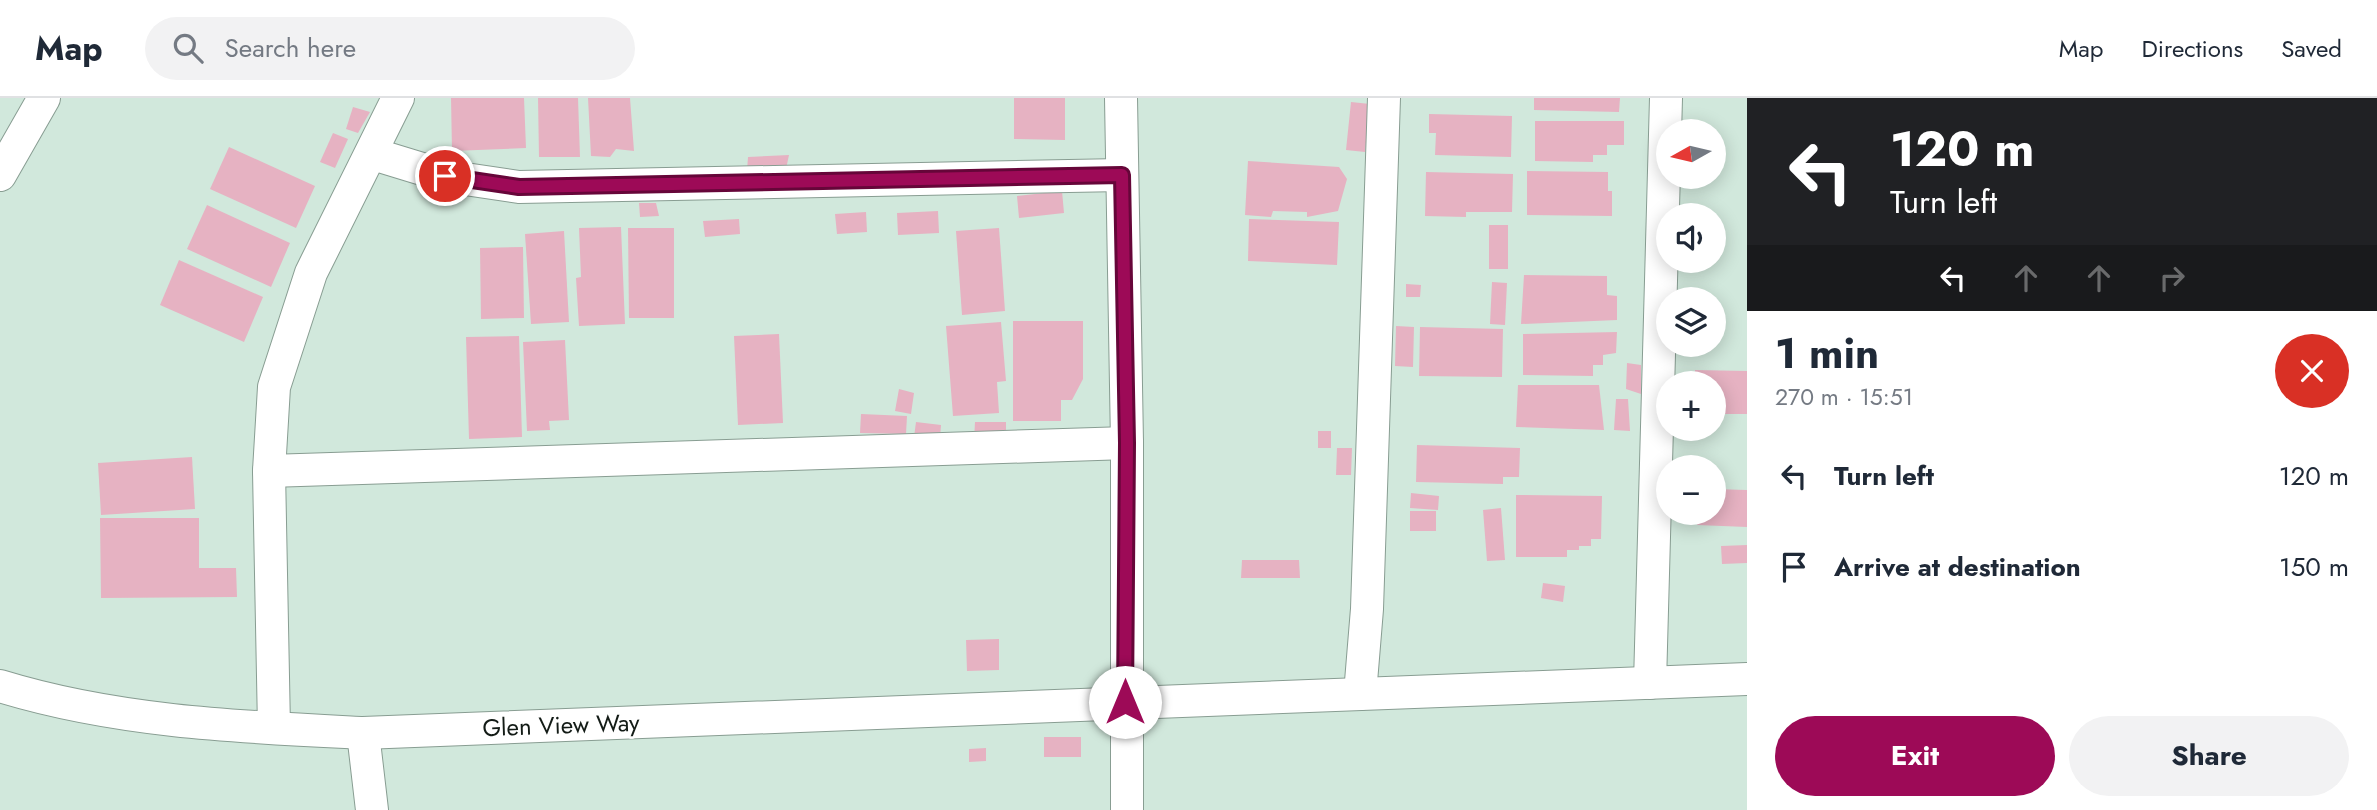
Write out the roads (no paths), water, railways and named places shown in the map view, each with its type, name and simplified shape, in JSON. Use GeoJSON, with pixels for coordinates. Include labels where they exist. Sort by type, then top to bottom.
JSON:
{"type":"FeatureCollection","features":[{"type":"Feature","properties":{"kind":"street"},"geometry":{"type":"LineString","coordinates":[[0,175],[44,98]]}},
{"type":"Feature","properties":{"kind":"street"},"geometry":{"type":"LineString","coordinates":[[274,728],[269,471],[274,387],[311,273],[373,154],[398,98]]}},
{"type":"Feature","properties":{"kind":"street"},"geometry":{"type":"LineString","coordinates":[[1121,98],[1127,443],[1127,810]]}},
{"type":"Feature","properties":{"kind":"street"},"geometry":{"type":"LineString","coordinates":[[1360,694],[1367,610],[1384,98]]}},
{"type":"Feature","properties":{"kind":"street"},"geometry":{"type":"LineString","coordinates":[[1650,682],[1666,98]]}},
{"type":"Feature","properties":{"kind":"street"},"geometry":{"type":"LineString","coordinates":[[373,154],[445,176],[519,187],[1122,175]]}},
{"type":"Feature","properties":{"kind":"street"},"geometry":{"type":"LineString","coordinates":[[269,471],[1127,443]]}},
{"type":"Feature","properties":{"kind":"street","name":"Glen View Way"},"geometry":{"type":"LineString","coordinates":[[0,686],[34,696],[173,721],[363,733],[1747,679]]}},
{"type":"Feature","properties":{"kind":"street"},"geometry":{"type":"LineString","coordinates":[[363,733],[372,810]]}}]}
